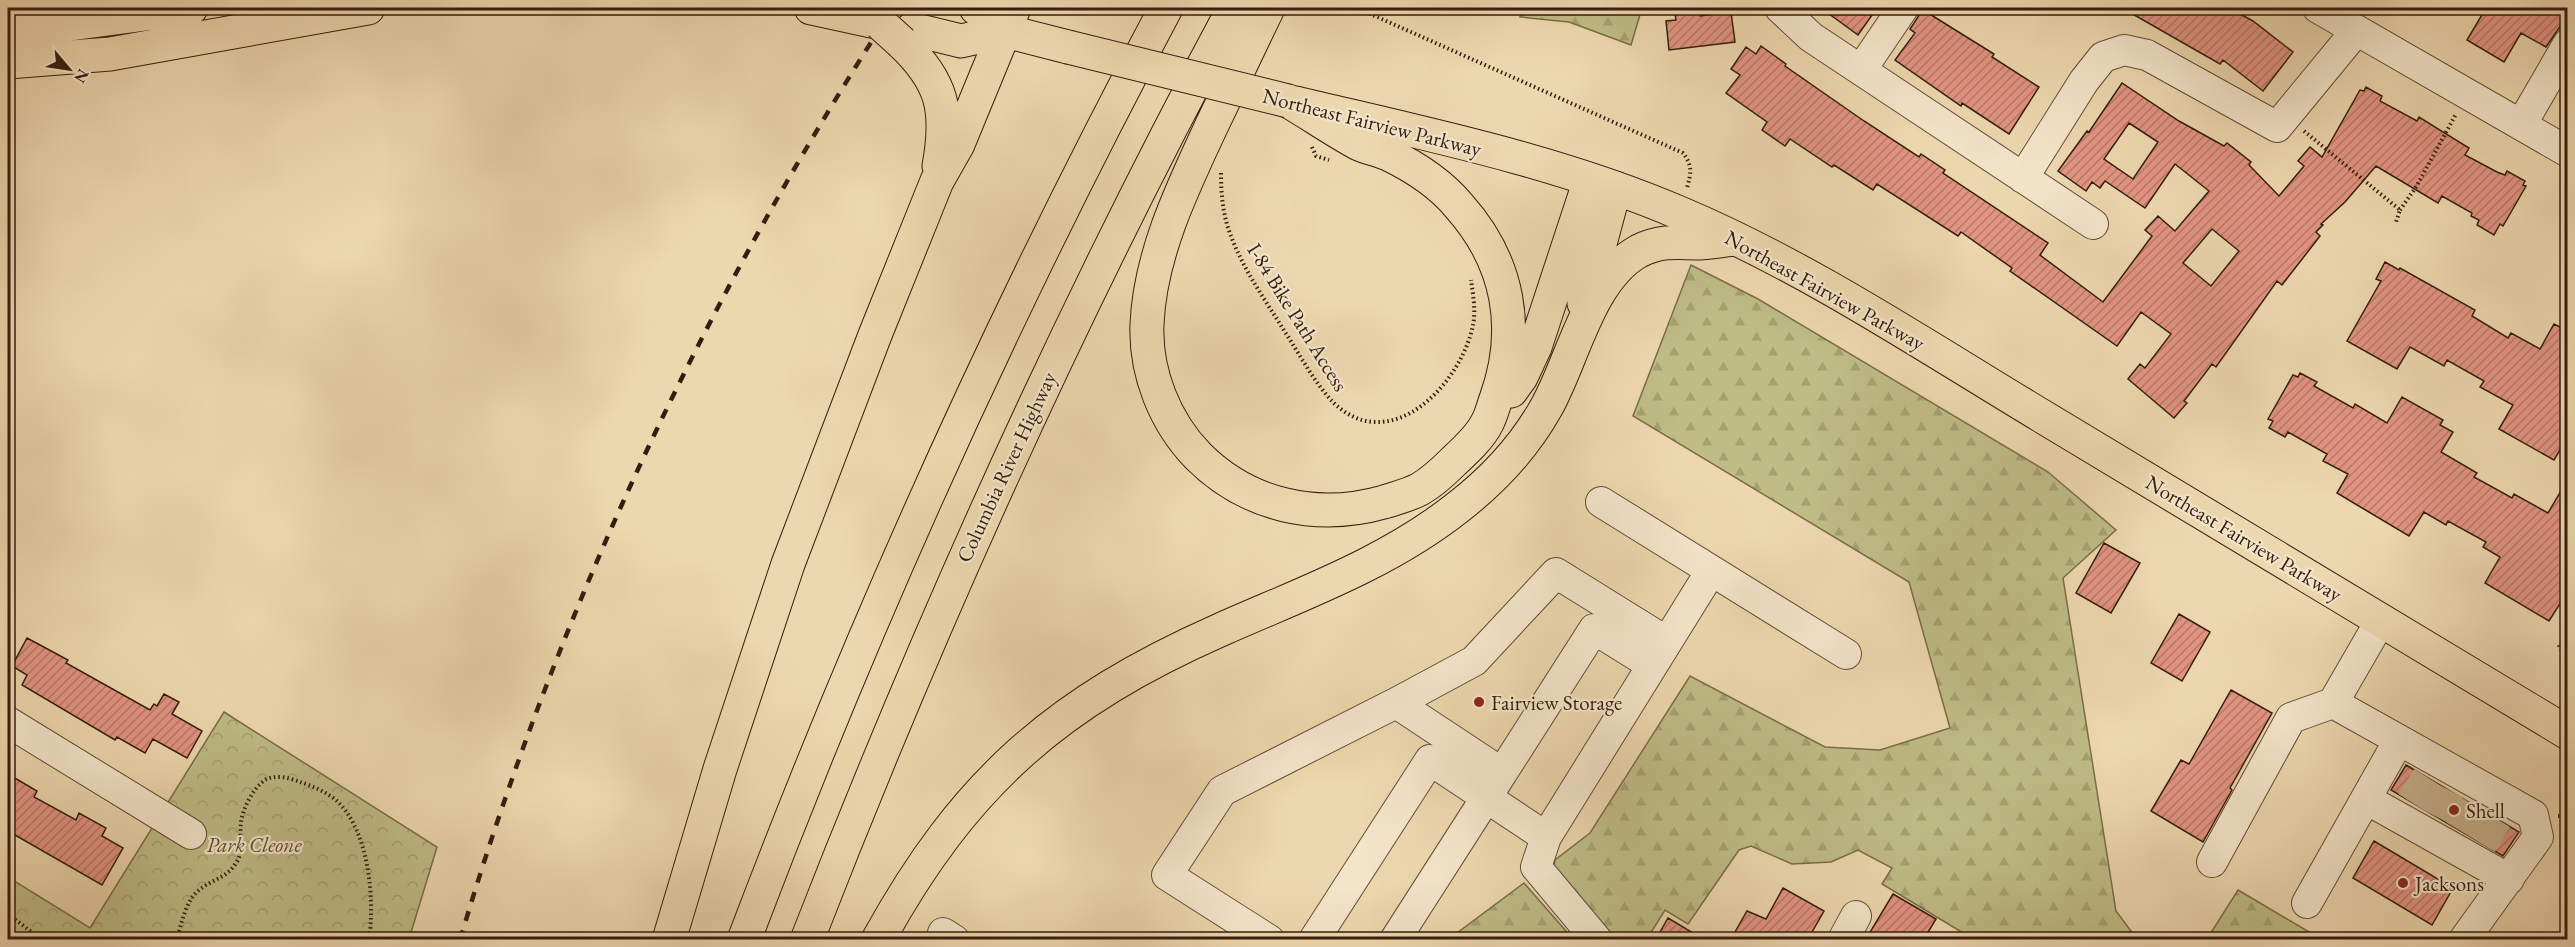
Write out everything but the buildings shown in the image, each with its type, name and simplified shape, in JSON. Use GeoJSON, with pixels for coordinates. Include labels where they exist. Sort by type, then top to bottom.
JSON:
{"type":"FeatureCollection","features":[{"type":"Feature","properties":{"kind":"main road"},"geometry":{"type":"LineString","coordinates":[[8,29],[48,27],[192,8]]}},
{"type":"Feature","properties":{"kind":"main road"},"geometry":{"type":"LineString","coordinates":[[8,62],[110,54],[368,8]]}},
{"type":"Feature","properties":{"kind":"main road","name":"Northeast Fairview Parkway"},"geometry":{"type":"LineString","coordinates":[[811,8],[844,13],[898,32],[961,41],[1010,19]]}},
{"type":"Feature","properties":{"kind":"main road","name":"Northeast Fairview Parkway"},"geometry":{"type":"LineString","coordinates":[[976,8],[1010,19],[1068,47],[1503,154],[1603,184],[1681,213],[1736,239],[1940,355],[2568,733]]}},
{"type":"Feature","properties":{"kind":"main road"},"geometry":{"type":"LineString","coordinates":[[744,939],[848,678],[938,471],[1044,246],[1114,105],[1166,8]]}},
{"type":"Feature","properties":{"kind":"main road","name":"Columbia River Highway"},"geometry":{"type":"LineString","coordinates":[[807,939],[930,639],[1028,419],[1173,121],[1234,8]]}},
{"type":"Feature","properties":{"kind":"main road"},"geometry":{"type":"LineString","coordinates":[[1268,8],[1183,187],[1165,236],[1153,284],[1147,325],[1150,362],[1171,422],[1187,444],[1210,467],[1235,486],[1264,499],[1291,507],[1328,511],[1360,509],[1419,489],[1467,450],[1521,377],[1603,184]]}},
{"type":"Feature","properties":{"kind":"main road"},"geometry":{"type":"LineString","coordinates":[[669,939],[720,769],[788,564],[875,335],[937,181],[958,144],[1010,19]]}},
{"type":"Feature","properties":{"kind":"main road"},"geometry":{"type":"LineString","coordinates":[[898,32],[937,86],[944,126],[937,181]]}},
{"type":"Feature","properties":{"kind":"main road"},"geometry":{"type":"LineString","coordinates":[[1288,101],[1360,145],[1385,153],[1412,166],[1435,182],[1458,204],[1474,225],[1490,251],[1504,285],[1510,321],[1509,352],[1504,376],[1487,424]]}},
{"type":"Feature","properties":{"kind":"main road"},"geometry":{"type":"LineString","coordinates":[[1582,323],[1584,295],[1603,184]]}},
{"type":"Feature","properties":{"kind":"main road"},"geometry":{"type":"LineString","coordinates":[[878,939],[917,872],[961,813],[1004,766],[1068,713],[1122,679],[1167,655],[1335,580],[1404,545],[1458,508],[1485,484],[1526,438],[1545,410],[1566,367],[1582,323],[1610,278],[1623,262],[1639,251],[1659,243],[1677,241],[1696,243],[1736,239]]}},
{"type":"Feature","properties":{"kind":"street"},"geometry":{"type":"LineString","coordinates":[[1780,8],[1811,37],[2093,224]]}},
{"type":"Feature","properties":{"kind":"street"},"geometry":{"type":"LineString","coordinates":[[1861,70],[1903,8]]}},
{"type":"Feature","properties":{"kind":"street"},"geometry":{"type":"LineString","coordinates":[[2318,8],[2568,152]]}},
{"type":"Feature","properties":{"kind":"street"},"geometry":{"type":"LineString","coordinates":[[2023,178],[2084,81],[2103,57],[2124,50],[2147,56],[2277,127],[2356,31]]}},
{"type":"Feature","properties":{"kind":"street"},"geometry":{"type":"LineString","coordinates":[[2521,125],[2568,44]]}},
{"type":"Feature","properties":{"kind":"street"},"geometry":{"type":"LineString","coordinates":[[1601,502],[1846,654]]}},
{"type":"Feature","properties":{"kind":"street"},"geometry":{"type":"LineString","coordinates":[[1597,939],[1536,867],[1546,837],[1711,571]]}},
{"type":"Feature","properties":{"kind":"street"},"geometry":{"type":"LineString","coordinates":[[1269,939],[1167,875],[1222,791],[1474,661],[1556,573],[1659,653]]}},
{"type":"Feature","properties":{"kind":"street"},"geometry":{"type":"LineString","coordinates":[[2212,862],[2291,718],[2333,704],[2381,620]]}},
{"type":"Feature","properties":{"kind":"street"},"geometry":{"type":"LineString","coordinates":[[1395,939],[1594,629],[1659,653]]}},
{"type":"Feature","properties":{"kind":"street"},"geometry":{"type":"LineString","coordinates":[[1396,703],[1494,785],[1546,837]]}},
{"type":"Feature","properties":{"kind":"street"},"geometry":{"type":"LineString","coordinates":[[2333,704],[2399,740],[2509,879]]}},
{"type":"Feature","properties":{"kind":"street"},"geometry":{"type":"LineString","coordinates":[[8,722],[191,834]]}},
{"type":"Feature","properties":{"kind":"street"},"geometry":{"type":"LineString","coordinates":[[2307,903],[2399,740]]}},
{"type":"Feature","properties":{"kind":"street"},"geometry":{"type":"LineString","coordinates":[[1314,939],[1430,760],[1494,785]]}},
{"type":"Feature","properties":{"kind":"street"},"geometry":{"type":"LineString","coordinates":[[2366,799],[2454,810],[2533,815],[2538,837],[2464,939]]}},
{"type":"Feature","properties":{"kind":"path"},"geometry":{"type":"LineString","coordinates":[[1357,8],[1683,153],[1690,162],[1692,170],[1681,213]]}},
{"type":"Feature","properties":{"kind":"path"},"geometry":{"type":"LineString","coordinates":[[2396,222],[2400,210],[2416,187],[2467,94]]}},
{"type":"Feature","properties":{"kind":"path"},"geometry":{"type":"LineString","coordinates":[[2286,116],[2400,210]]}},
{"type":"Feature","properties":{"kind":"path"},"geometry":{"type":"LineString","coordinates":[[1307,138],[1316,156],[1337,163]]}},
{"type":"Feature","properties":{"kind":"path","name":"I-84 Bike Path Access"},"geometry":{"type":"LineString","coordinates":[[1221,171],[1221,198],[1230,234],[1242,263],[1317,382],[1343,411],[1362,420],[1393,418],[1416,409],[1430,399],[1454,372],[1464,355],[1474,323],[1471,278]]}},
{"type":"Feature","properties":{"kind":"path"},"geometry":{"type":"LineString","coordinates":[[2559,645],[2568,665]]}},
{"type":"Feature","properties":{"kind":"path"},"geometry":{"type":"LineString","coordinates":[[177,939],[181,922],[198,890],[226,874],[241,855],[241,821],[256,789],[266,779],[282,776],[319,789],[337,801],[352,822],[363,846],[372,912],[369,939]]}},
{"type":"Feature","properties":{"kind":"path"},"geometry":{"type":"LineString","coordinates":[[8,914],[42,939]]}},
{"type":"Feature","properties":{"kind":"green space"},"geometry":{"type":"Polygon","coordinates":[[[1527,8],[1642,8],[1631,45],[1569,22],[1520,17],[1527,8]]]}},
{"type":"Feature","properties":{"kind":"green space"},"geometry":{"type":"Polygon","coordinates":[[[1691,265],[1758,299],[2048,472],[2116,530],[2063,578],[2116,911],[2137,939],[1973,939],[1882,884],[1892,868],[1858,850],[1831,862],[1792,864],[1751,846],[1739,850],[1688,924],[1665,910],[1647,939],[1611,939],[1553,872],[1555,860],[1590,833],[1690,676],[1825,747],[1880,750],[1950,728],[1909,582],[1633,416],[1691,265]]]}},
{"type":"Feature","properties":{"kind":"green space","name":"Park Cleone"},"geometry":{"type":"Polygon","coordinates":[[[224,712],[437,847],[409,939],[8,939],[8,877],[90,928],[224,712]]]}},
{"type":"Feature","properties":{"kind":"green space"},"geometry":{"type":"Polygon","coordinates":[[[1524,883],[1573,939],[1449,939],[1524,883]]]}},
{"type":"Feature","properties":{"kind":"green space"},"geometry":{"type":"Polygon","coordinates":[[[2238,890],[2321,939],[2207,939],[2238,890]]]}},
{"type":"Feature","properties":{"kind":"tunnel"},"geometry":{"type":"LineString","coordinates":[[2411,802],[2427,777]]}},
{"type":"Feature","properties":{"kind":"tunnel"},"geometry":{"type":"LineString","coordinates":[[2435,816],[2449,790]]}},
{"type":"Feature","properties":{"kind":"tunnel"},"geometry":{"type":"LineString","coordinates":[[2459,830],[2474,805]]}},
{"type":"Feature","properties":{"kind":"tunnel"},"geometry":{"type":"LineString","coordinates":[[2482,844],[2497,819]]}},
{"type":"Feature","properties":{"kind":"railway"},"geometry":{"type":"LineString","coordinates":[[460,940],[499,817],[542,696],[643,458],[700,342],[761,228],[825,117],[893,8]]}},
{"type":"Feature","properties":{"kind":"place","name":"Fairview Storage"},"geometry":{"type":"Point","coordinates":[1479,702]}},
{"type":"Feature","properties":{"kind":"place","name":"Shell"},"geometry":{"type":"Point","coordinates":[2454,810]}},
{"type":"Feature","properties":{"kind":"place","name":"Jacksons"},"geometry":{"type":"Point","coordinates":[2403,883]}}]}
